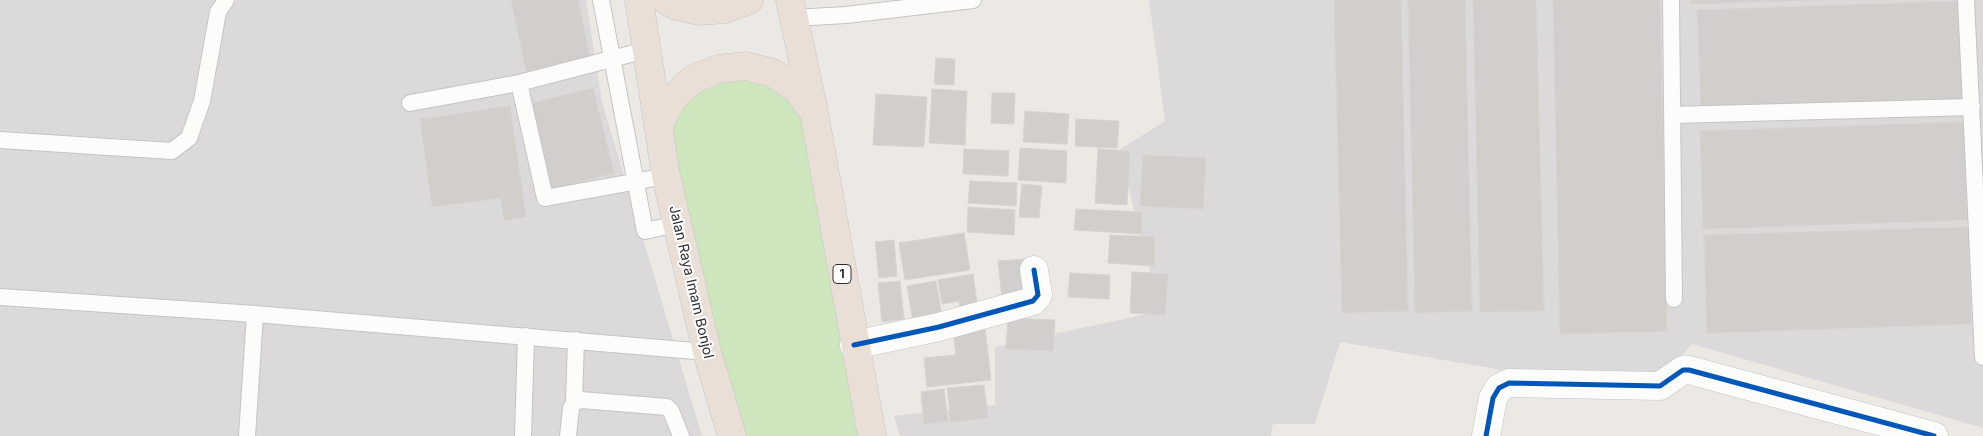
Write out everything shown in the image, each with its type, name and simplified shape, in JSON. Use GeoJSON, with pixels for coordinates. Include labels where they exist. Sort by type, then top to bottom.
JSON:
{"type":"FeatureCollection","features":[{"type":"Feature","properties":{"kind":"highway","name":"Jalan Raya Imam Bonjol"},"geometry":{"type":"LineString","coordinates":[[639,0],[666,176],[707,352],[732,436]]}},
{"type":"Feature","properties":{"kind":"highway"},"geometry":{"type":"LineString","coordinates":[[666,0],[676,6],[700,11],[725,9],[749,0]]}},
{"type":"Feature","properties":{"kind":"highway","name":"1"},"geometry":{"type":"LineString","coordinates":[[792,9],[814,112],[854,345],[872,436]]}},
{"type":"Feature","properties":{"kind":"highway"},"geometry":{"type":"LineString","coordinates":[[658,125],[672,100],[692,80],[718,68],[746,66],[773,73],[797,89],[814,112]]}},
{"type":"Feature","properties":{"kind":"street"},"geometry":{"type":"LineString","coordinates":[[854,345],[939,327],[1033,301],[1038,295],[1034,270]]}},
{"type":"Feature","properties":{"kind":"street"},"geometry":{"type":"LineString","coordinates":[[1486,436],[1493,398],[1499,388],[1509,383],[1655,386],[1664,384],[1683,370],[1695,370],[1934,436]]}},
{"type":"Feature","properties":{"kind":"lane"},"geometry":{"type":"LineString","coordinates":[[0,140],[172,151],[189,138],[202,101],[218,12],[226,0]]}},
{"type":"Feature","properties":{"kind":"lane"},"geometry":{"type":"LineString","coordinates":[[601,0],[645,231],[677,224]]}},
{"type":"Feature","properties":{"kind":"lane"},"geometry":{"type":"LineString","coordinates":[[792,9],[846,15],[973,0]]}},
{"type":"Feature","properties":{"kind":"lane"},"geometry":{"type":"LineString","coordinates":[[1671,0],[1674,299]]}},
{"type":"Feature","properties":{"kind":"lane"},"geometry":{"type":"LineString","coordinates":[[1966,0],[1983,358]]}},
{"type":"Feature","properties":{"kind":"lane"},"geometry":{"type":"LineString","coordinates":[[410,103],[519,82],[646,50]]}},
{"type":"Feature","properties":{"kind":"lane"},"geometry":{"type":"LineString","coordinates":[[519,82],[545,198],[666,176]]}},
{"type":"Feature","properties":{"kind":"lane"},"geometry":{"type":"LineString","coordinates":[[1672,115],[1972,107]]}},
{"type":"Feature","properties":{"kind":"lane"},"geometry":{"type":"LineString","coordinates":[[0,297],[255,314],[707,352]]}},
{"type":"Feature","properties":{"kind":"lane"},"geometry":{"type":"LineString","coordinates":[[247,436],[255,314]]}},
{"type":"Feature","properties":{"kind":"lane"},"geometry":{"type":"LineString","coordinates":[[523,436],[526,336]]}},
{"type":"Feature","properties":{"kind":"lane"},"geometry":{"type":"LineString","coordinates":[[574,403],[576,340]]}},
{"type":"Feature","properties":{"kind":"lane"},"geometry":{"type":"LineString","coordinates":[[568,436],[570,408],[574,403],[581,400],[667,407],[671,411],[681,436]]}},
{"type":"Feature","properties":{"kind":"shaded area"},"geometry":{"type":"Polygon","coordinates":[[[0,0],[586,0],[602,102],[702,436],[0,436],[0,0]]]}},
{"type":"Feature","properties":{"kind":"shaded area"},"geometry":{"type":"Polygon","coordinates":[[[1149,0],[1983,0],[1983,428],[1692,344],[1646,395],[1340,342],[1315,424],[1273,424],[1271,436],[900,436],[894,416],[995,405],[995,347],[1160,311],[1119,150],[1165,121],[1149,0]]]}},
{"type":"Feature","properties":{"kind":"green space"},"geometry":{"type":"Polygon","coordinates":[[[718,69],[797,89],[872,436],[732,436],[666,176],[672,99],[718,69]]]}},
{"type":"Feature","properties":{"kind":"building"},"geometry":{"type":"Polygon","coordinates":[[[511,0],[578,0],[590,57],[526,71],[511,0]]]}},
{"type":"Feature","properties":{"kind":"building"},"geometry":{"type":"Polygon","coordinates":[[[1334,0],[1401,0],[1408,311],[1342,313],[1334,0]]]}},
{"type":"Feature","properties":{"kind":"building"},"geometry":{"type":"Polygon","coordinates":[[[1408,0],[1465,0],[1472,311],[1415,313],[1408,0]]]}},
{"type":"Feature","properties":{"kind":"building"},"geometry":{"type":"Polygon","coordinates":[[[1473,0],[1536,0],[1544,311],[1480,312],[1473,0]]]}},
{"type":"Feature","properties":{"kind":"building"},"geometry":{"type":"Polygon","coordinates":[[[1553,0],[1660,0],[1667,331],[1560,334],[1553,0]]]}},
{"type":"Feature","properties":{"kind":"building"},"geometry":{"type":"Polygon","coordinates":[[[1691,0],[1826,0],[1691,4],[1691,0]]]}},
{"type":"Feature","properties":{"kind":"building"},"geometry":{"type":"Polygon","coordinates":[[[1959,1],[1962,100],[1701,109],[1697,10],[1959,1]]]}},
{"type":"Feature","properties":{"kind":"building"},"geometry":{"type":"Polygon","coordinates":[[[936,58],[955,59],[954,85],[934,84],[936,58]]]}},
{"type":"Feature","properties":{"kind":"building"},"geometry":{"type":"Polygon","coordinates":[[[593,88],[614,173],[552,189],[531,103],[593,88]]]}},
{"type":"Feature","properties":{"kind":"building"},"geometry":{"type":"Polygon","coordinates":[[[932,89],[967,91],[965,145],[929,143],[932,89]]]}},
{"type":"Feature","properties":{"kind":"building"},"geometry":{"type":"Polygon","coordinates":[[[992,93],[1015,93],[1014,124],[991,123],[992,93]]]}},
{"type":"Feature","properties":{"kind":"building"},"geometry":{"type":"Polygon","coordinates":[[[876,94],[927,97],[924,147],[873,145],[876,94]]]}},
{"type":"Feature","properties":{"kind":"building"},"geometry":{"type":"Polygon","coordinates":[[[510,106],[526,217],[504,220],[501,198],[432,207],[420,119],[510,106]]]}},
{"type":"Feature","properties":{"kind":"building"},"geometry":{"type":"Polygon","coordinates":[[[1025,111],[1069,114],[1067,144],[1023,142],[1025,111]]]}},
{"type":"Feature","properties":{"kind":"building"},"geometry":{"type":"Polygon","coordinates":[[[1076,119],[1119,121],[1117,148],[1075,146],[1076,119]]]}},
{"type":"Feature","properties":{"kind":"building"},"geometry":{"type":"Polygon","coordinates":[[[1964,122],[1967,220],[1703,229],[1700,131],[1964,122]]]}},
{"type":"Feature","properties":{"kind":"building"},"geometry":{"type":"Polygon","coordinates":[[[1020,148],[1067,151],[1066,183],[1018,180],[1020,148]]]}},
{"type":"Feature","properties":{"kind":"building"},"geometry":{"type":"Polygon","coordinates":[[[964,149],[1009,151],[1008,176],[963,174],[964,149]]]}},
{"type":"Feature","properties":{"kind":"building"},"geometry":{"type":"Polygon","coordinates":[[[1098,149],[1130,151],[1127,205],[1095,203],[1098,149]]]}},
{"type":"Feature","properties":{"kind":"building"},"geometry":{"type":"Polygon","coordinates":[[[1143,155],[1206,158],[1203,209],[1140,206],[1143,155]]]}},
{"type":"Feature","properties":{"kind":"building"},"geometry":{"type":"Polygon","coordinates":[[[970,181],[1017,183],[1016,206],[968,203],[970,181]]]}},
{"type":"Feature","properties":{"kind":"building"},"geometry":{"type":"Polygon","coordinates":[[[1022,184],[1042,186],[1039,218],[1019,217],[1022,184]]]}},
{"type":"Feature","properties":{"kind":"building"},"geometry":{"type":"Polygon","coordinates":[[[968,207],[1015,210],[1014,235],[967,232],[968,207]]]}},
{"type":"Feature","properties":{"kind":"building"},"geometry":{"type":"Polygon","coordinates":[[[1076,209],[1142,212],[1141,234],[1074,230],[1076,209]]]}},
{"type":"Feature","properties":{"kind":"building"},"geometry":{"type":"Polygon","coordinates":[[[1968,227],[1971,324],[1707,333],[1704,235],[1968,227]]]}},
{"type":"Feature","properties":{"kind":"building"},"geometry":{"type":"Polygon","coordinates":[[[964,233],[970,270],[905,280],[899,243],[964,233]]]}},
{"type":"Feature","properties":{"kind":"building"},"geometry":{"type":"Polygon","coordinates":[[[1110,235],[1155,237],[1154,266],[1108,263],[1110,235]]]}},
{"type":"Feature","properties":{"kind":"building"},"geometry":{"type":"Polygon","coordinates":[[[894,240],[897,276],[879,278],[875,242],[894,240]]]}},
{"type":"Feature","properties":{"kind":"building"},"geometry":{"type":"Polygon","coordinates":[[[1026,259],[1029,296],[1002,299],[998,261],[1026,259]]]}},
{"type":"Feature","properties":{"kind":"building"},"geometry":{"type":"Polygon","coordinates":[[[1132,272],[1168,274],[1165,315],[1130,313],[1132,272]]]}},
{"type":"Feature","properties":{"kind":"building"},"geometry":{"type":"Polygon","coordinates":[[[1070,273],[1110,275],[1109,299],[1068,297],[1070,273]]]}},
{"type":"Feature","properties":{"kind":"building"},"geometry":{"type":"Polygon","coordinates":[[[973,274],[978,309],[960,312],[959,301],[942,304],[938,280],[973,274]]]}},
{"type":"Feature","properties":{"kind":"building"},"geometry":{"type":"Polygon","coordinates":[[[900,281],[904,319],[882,322],[878,283],[900,281]]]}},
{"type":"Feature","properties":{"kind":"building"},"geometry":{"type":"Polygon","coordinates":[[[936,281],[942,317],[913,322],[907,286],[936,281]]]}},
{"type":"Feature","properties":{"kind":"building"},"geometry":{"type":"Polygon","coordinates":[[[1008,318],[1055,320],[1053,351],[1006,349],[1008,318]]]}},
{"type":"Feature","properties":{"kind":"building"},"geometry":{"type":"Polygon","coordinates":[[[985,327],[991,380],[927,387],[924,358],[956,355],[953,331],[985,327]]]}},
{"type":"Feature","properties":{"kind":"building"},"geometry":{"type":"Polygon","coordinates":[[[984,385],[988,418],[951,422],[947,388],[984,385]]]}},
{"type":"Feature","properties":{"kind":"building"},"geometry":{"type":"Polygon","coordinates":[[[944,389],[948,421],[924,424],[921,392],[944,389]]]}},
{"type":"Feature","properties":{"kind":"cycle path"},"geometry":{"type":"LineString","coordinates":[[854,345],[939,327],[1033,301],[1038,295],[1034,270]]}},
{"type":"Feature","properties":{"kind":"cycle path"},"geometry":{"type":"LineString","coordinates":[[1486,436],[1493,398],[1499,388],[1509,383],[1660,386],[1683,370],[1689,370],[1934,436]]}}]}
